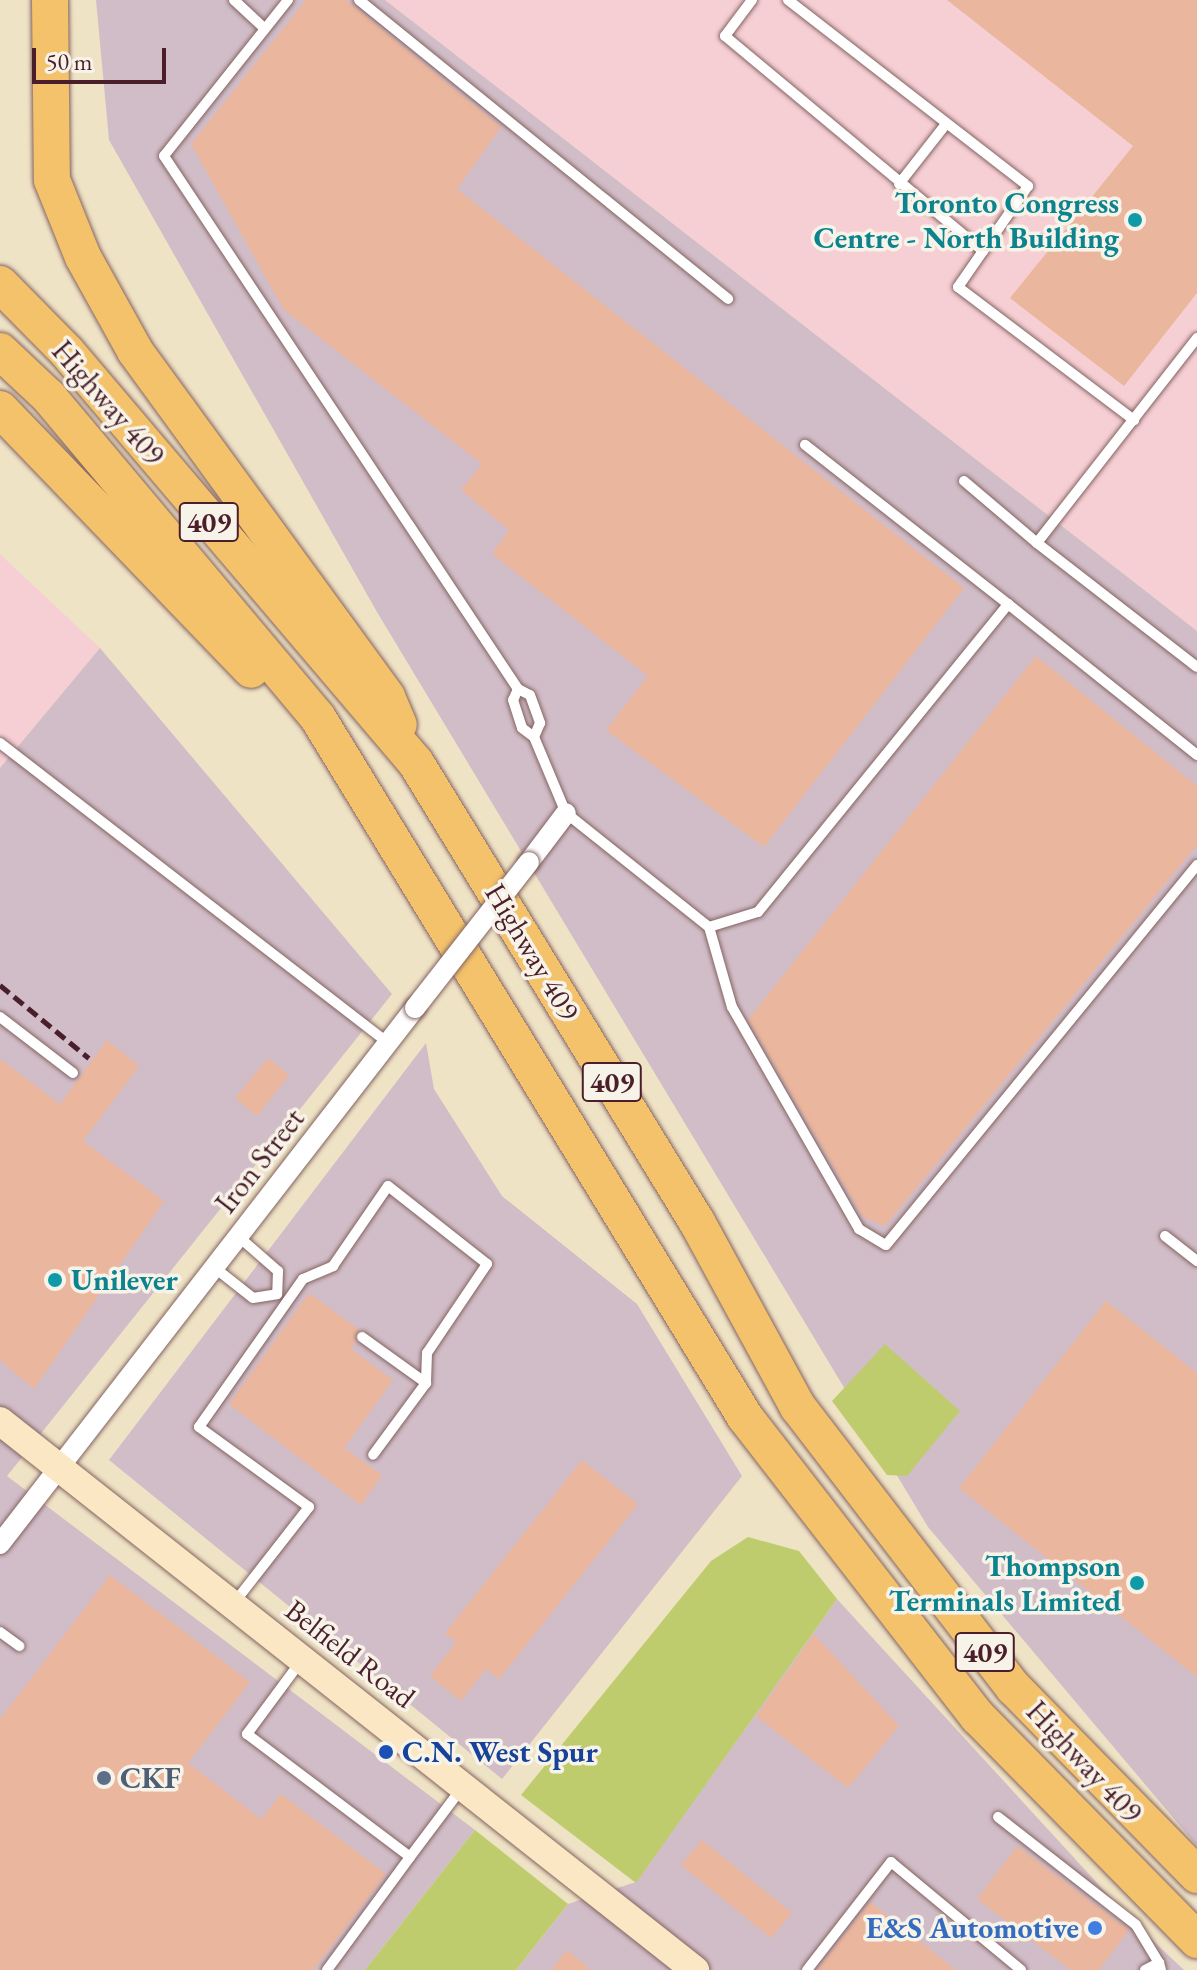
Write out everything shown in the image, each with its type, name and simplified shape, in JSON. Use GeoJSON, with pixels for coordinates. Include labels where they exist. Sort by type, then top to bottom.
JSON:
{"type":"FeatureCollection","features":[{"type":"Feature","properties":{"kind":"highway"},"geometry":{"type":"LineString","coordinates":[[50,0],[52,180],[83,257],[135,351],[387,697],[416,763]]}},
{"type":"Feature","properties":{"kind":"highway","name":"Highway 409"},"geometry":{"type":"LineString","coordinates":[[0,284],[67,352],[416,763],[697,1222],[798,1407],[1014,1688],[1197,1875]]}},
{"type":"Feature","properties":{"kind":"highway","name":"Highway 409"},"geometry":{"type":"LineString","coordinates":[[0,351],[48,396],[318,718],[745,1417],[978,1717],[1197,1940]]}},
{"type":"Feature","properties":{"kind":"highway"},"geometry":{"type":"LineString","coordinates":[[0,409],[261,680],[318,718]]}},
{"type":"Feature","properties":{"kind":"main road","name":"Belfield Road"},"geometry":{"type":"LineString","coordinates":[[0,1421],[695,1970]]}},
{"type":"Feature","properties":{"kind":"street","name":"Iron Street"},"geometry":{"type":"LineString","coordinates":[[0,1544],[566,813]]}},
{"type":"Feature","properties":{"kind":"lane"},"geometry":{"type":"LineString","coordinates":[[234,0],[265,29]]}},
{"type":"Feature","properties":{"kind":"lane"},"geometry":{"type":"LineString","coordinates":[[288,0],[164,156],[518,689],[530,695],[540,723],[534,737]]}},
{"type":"Feature","properties":{"kind":"lane"},"geometry":{"type":"LineString","coordinates":[[359,0],[728,299]]}},
{"type":"Feature","properties":{"kind":"lane"},"geometry":{"type":"LineString","coordinates":[[752,0],[725,36],[983,251]]}},
{"type":"Feature","properties":{"kind":"lane"},"geometry":{"type":"LineString","coordinates":[[790,1],[1028,186],[958,287],[1134,420]]}},
{"type":"Feature","properties":{"kind":"lane"},"geometry":{"type":"LineString","coordinates":[[899,184],[946,124]]}},
{"type":"Feature","properties":{"kind":"lane"},"geometry":{"type":"LineString","coordinates":[[1037,543],[1197,338]]}},
{"type":"Feature","properties":{"kind":"lane"},"geometry":{"type":"LineString","coordinates":[[805,445],[1197,755]]}},
{"type":"Feature","properties":{"kind":"lane"},"geometry":{"type":"LineString","coordinates":[[964,481],[1037,543],[1197,667]]}},
{"type":"Feature","properties":{"kind":"lane"},"geometry":{"type":"LineString","coordinates":[[709,927],[758,912],[1008,604]]}},
{"type":"Feature","properties":{"kind":"lane"},"geometry":{"type":"LineString","coordinates":[[518,689],[513,700],[522,728],[534,737],[566,813],[709,927],[732,1007],[859,1229],[886,1245],[1197,865]]}},
{"type":"Feature","properties":{"kind":"lane"},"geometry":{"type":"LineString","coordinates":[[0,743],[388,1043]]}},
{"type":"Feature","properties":{"kind":"lane"},"geometry":{"type":"LineString","coordinates":[[0,1017],[73,1073]]}},
{"type":"Feature","properties":{"kind":"lane"},"geometry":{"type":"LineString","coordinates":[[233,1605],[309,1507],[199,1427],[295,1289],[333,1266],[388,1186],[487,1264],[427,1353],[426,1383],[373,1455]]}},
{"type":"Feature","properties":{"kind":"lane"},"geometry":{"type":"LineString","coordinates":[[1165,1236],[1197,1261]]}},
{"type":"Feature","properties":{"kind":"lane"},"geometry":{"type":"LineString","coordinates":[[239,1237],[278,1271],[277,1294]]}},
{"type":"Feature","properties":{"kind":"lane"},"geometry":{"type":"LineString","coordinates":[[215,1268],[253,1298],[277,1294]]}},
{"type":"Feature","properties":{"kind":"lane"},"geometry":{"type":"LineString","coordinates":[[295,1289],[307,1297]]}},
{"type":"Feature","properties":{"kind":"lane"},"geometry":{"type":"LineString","coordinates":[[277,1294],[286,1302]]}},
{"type":"Feature","properties":{"kind":"lane"},"geometry":{"type":"LineString","coordinates":[[362,1337],[426,1383]]}},
{"type":"Feature","properties":{"kind":"lane"},"geometry":{"type":"LineString","coordinates":[[0,1632],[19,1646]]}},
{"type":"Feature","properties":{"kind":"lane"},"geometry":{"type":"LineString","coordinates":[[302,1660],[247,1734],[410,1857]]}},
{"type":"Feature","properties":{"kind":"lane"},"geometry":{"type":"LineString","coordinates":[[327,1970],[463,1787]]}},
{"type":"Feature","properties":{"kind":"lane"},"geometry":{"type":"LineString","coordinates":[[998,1817],[1136,1925],[1160,1966],[1145,1970]]}},
{"type":"Feature","properties":{"kind":"lane"},"geometry":{"type":"LineString","coordinates":[[807,1970],[891,1862],[1021,1970]]}},
{"type":"Feature","properties":{"kind":"shaded area"},"geometry":{"type":"Polygon","coordinates":[[[96,0],[385,0],[1197,631],[1197,1846],[928,1527],[377,612],[109,140],[96,0]]]}},
{"type":"Feature","properties":{"kind":"shaded area"},"geometry":{"type":"Polygon","coordinates":[[[385,0],[1197,0],[1197,631],[385,0]]]}},
{"type":"Feature","properties":{"kind":"shaded area"},"geometry":{"type":"Polygon","coordinates":[[[0,554],[100,648],[0,768],[0,554]]]}},
{"type":"Feature","properties":{"kind":"shaded area"},"geometry":{"type":"Polygon","coordinates":[[[100,648],[392,994],[7,1476],[475,1830],[365,1970],[0,1970],[0,768],[100,648]]]}},
{"type":"Feature","properties":{"kind":"shaded area"},"geometry":{"type":"Polygon","coordinates":[[[426,1043],[434,1089],[502,1196],[637,1304],[742,1476],[502,1779],[109,1460],[426,1043]]]}},
{"type":"Feature","properties":{"kind":"shaded area"},"geometry":{"type":"Polygon","coordinates":[[[837,1599],[1132,1921],[1184,1970],[516,1970],[568,1904],[636,1882],[837,1599]]]}},
{"type":"Feature","properties":{"kind":"green space"},"geometry":{"type":"Polygon","coordinates":[[[885,1344],[960,1411],[907,1476],[887,1475],[832,1401],[885,1344]]]}},
{"type":"Feature","properties":{"kind":"green space"},"geometry":{"type":"Polygon","coordinates":[[[748,1537],[799,1551],[837,1599],[636,1883],[521,1795],[711,1561],[748,1537]]]}},
{"type":"Feature","properties":{"kind":"green space"},"geometry":{"type":"Polygon","coordinates":[[[475,1830],[568,1904],[516,1970],[365,1970],[475,1830]]]}},
{"type":"Feature","properties":{"kind":"building"},"geometry":{"type":"Polygon","coordinates":[[[306,0],[346,0],[501,127],[457,189],[964,588],[764,847],[606,730],[648,676],[492,554],[509,530],[461,490],[482,464],[284,310],[191,144],[306,0]]]}},
{"type":"Feature","properties":{"kind":"building","name":"Toronto Congress Centre - North Building"},"geometry":{"type":"Polygon","coordinates":[[[947,0],[1197,0],[1197,293],[1124,386],[1010,298],[1133,146],[947,0]]]}},
{"type":"Feature","properties":{"kind":"building"},"geometry":{"type":"Polygon","coordinates":[[[1036,656],[1197,786],[1197,845],[885,1226],[863,1217],[748,1020],[1036,656]]]}},
{"type":"Feature","properties":{"kind":"building","name":"Unilever"},"geometry":{"type":"Polygon","coordinates":[[[107,1040],[139,1066],[83,1141],[164,1201],[34,1389],[0,1360],[0,1059],[60,1104],[107,1040]]]}},
{"type":"Feature","properties":{"kind":"building"},"geometry":{"type":"Polygon","coordinates":[[[268,1058],[289,1075],[257,1116],[235,1098],[268,1058]]]}},
{"type":"Feature","properties":{"kind":"building"},"geometry":{"type":"Polygon","coordinates":[[[309,1293],[359,1330],[352,1350],[393,1380],[344,1448],[382,1475],[361,1505],[229,1404],[309,1293]]]}},
{"type":"Feature","properties":{"kind":"building","name":"Thompson Terminals Limited"},"geometry":{"type":"Polygon","coordinates":[[[1106,1301],[1197,1373],[1197,1677],[959,1488],[1106,1301]]]}},
{"type":"Feature","properties":{"kind":"building"},"geometry":{"type":"Polygon","coordinates":[[[582,1460],[638,1504],[499,1679],[486,1669],[461,1701],[430,1676],[456,1642],[445,1633],[582,1460]]]}},
{"type":"Feature","properties":{"kind":"building","name":"CKF"},"geometry":{"type":"Polygon","coordinates":[[[110,1575],[250,1682],[188,1763],[261,1819],[281,1794],[386,1874],[313,1970],[0,1970],[0,1719],[110,1575]]]}},
{"type":"Feature","properties":{"kind":"building"},"geometry":{"type":"Polygon","coordinates":[[[814,1634],[899,1726],[848,1788],[756,1716],[814,1634]]]}},
{"type":"Feature","properties":{"kind":"building"},"geometry":{"type":"Polygon","coordinates":[[[702,1840],[792,1913],[771,1938],[681,1865],[702,1840]]]}},
{"type":"Feature","properties":{"kind":"building"},"geometry":{"type":"Polygon","coordinates":[[[1017,1846],[1129,1930],[1099,1970],[1071,1970],[977,1899],[1017,1846]]]}},
{"type":"Feature","properties":{"kind":"building"},"geometry":{"type":"Polygon","coordinates":[[[870,1902],[956,1970],[817,1970],[870,1902]]]}},
{"type":"Feature","properties":{"kind":"building"},"geometry":{"type":"Polygon","coordinates":[[[567,1950],[591,1970],[551,1970],[567,1950]]]}},
{"type":"Feature","properties":{"kind":"railway"},"geometry":{"type":"LineString","coordinates":[[0,985],[89,1058]]}},
{"type":"Feature","properties":{"kind":"place","name":"Toronto Congress Centre - North Building"},"geometry":{"type":"Point","coordinates":[1135,220]}},
{"type":"Feature","properties":{"kind":"place","name":"Unilever"},"geometry":{"type":"Point","coordinates":[55,1280]}},
{"type":"Feature","properties":{"kind":"place","name":"Thompson Terminals Limited"},"geometry":{"type":"Point","coordinates":[1137,1583]}},
{"type":"Feature","properties":{"kind":"place","name":"C.N. West Spur"},"geometry":{"type":"Point","coordinates":[386,1752]}},
{"type":"Feature","properties":{"kind":"place","name":"CKF"},"geometry":{"type":"Point","coordinates":[104,1778]}},
{"type":"Feature","properties":{"kind":"place","name":"E&S Automotive"},"geometry":{"type":"Point","coordinates":[1095,1928]}}]}
